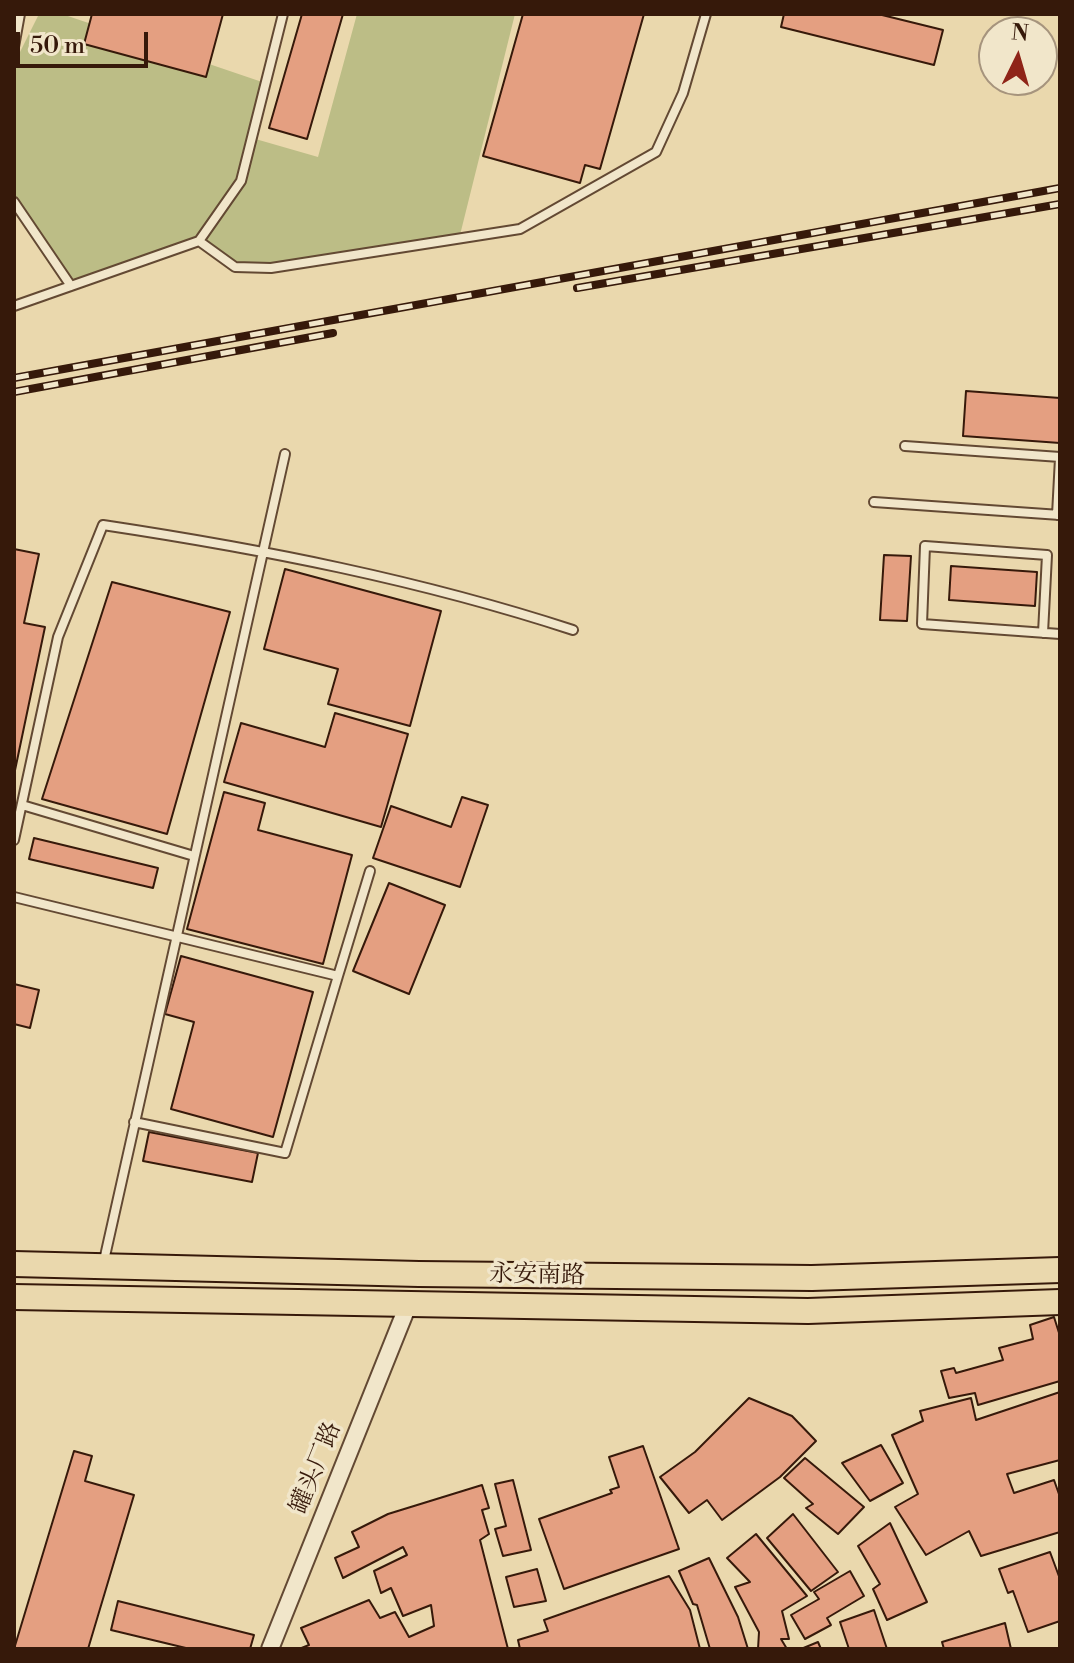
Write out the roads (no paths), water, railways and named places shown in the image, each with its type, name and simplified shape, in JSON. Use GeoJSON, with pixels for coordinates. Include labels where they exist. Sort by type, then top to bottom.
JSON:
{"type":"FeatureCollection","features":[{"type":"Feature","properties":{"kind":"main road","name":"永安南路"},"geometry":{"type":"LineString","coordinates":[[14,1264],[419,1274],[797,1278],[1060,1270]]}},
{"type":"Feature","properties":{"kind":"main road","name":"永安南路"},"geometry":{"type":"LineString","coordinates":[[14,1297],[808,1311],[1060,1302]]}},
{"type":"Feature","properties":{"kind":"street","name":"罐头厂路"},"geometry":{"type":"LineString","coordinates":[[270,1649],[408,1305]]}},
{"type":"Feature","properties":{"kind":"lane"},"geometry":{"type":"LineString","coordinates":[[14,47],[20,14]]}},
{"type":"Feature","properties":{"kind":"lane"},"geometry":{"type":"LineString","coordinates":[[14,306],[199,241],[241,181],[283,14]]}},
{"type":"Feature","properties":{"kind":"lane"},"geometry":{"type":"LineString","coordinates":[[199,241],[235,267],[271,268],[520,229],[656,152],[683,93],[706,14]]}},
{"type":"Feature","properties":{"kind":"lane"},"geometry":{"type":"LineString","coordinates":[[14,202],[71,286]]}},
{"type":"Feature","properties":{"kind":"lane"},"geometry":{"type":"LineString","coordinates":[[874,502],[1058,515],[1060,458],[905,446]]}},
{"type":"Feature","properties":{"kind":"lane"},"geometry":{"type":"LineString","coordinates":[[103,1266],[285,454]]}},
{"type":"Feature","properties":{"kind":"lane"},"geometry":{"type":"LineString","coordinates":[[14,840],[58,637],[103,525],[264,549],[510,609],[573,630]]}},
{"type":"Feature","properties":{"kind":"lane"},"geometry":{"type":"LineString","coordinates":[[1043,633],[1047,555],[925,546],[922,624],[1043,633],[1060,634]]}},
{"type":"Feature","properties":{"kind":"lane"},"geometry":{"type":"LineString","coordinates":[[22,805],[194,856]]}},
{"type":"Feature","properties":{"kind":"lane"},"geometry":{"type":"LineString","coordinates":[[134,1122],[285,1153],[370,871]]}},
{"type":"Feature","properties":{"kind":"lane"},"geometry":{"type":"LineString","coordinates":[[14,897],[338,976]]}},
{"type":"Feature","properties":{"kind":"railway"},"geometry":{"type":"LineString","coordinates":[[14,378],[1060,188]]}},
{"type":"Feature","properties":{"kind":"railway"},"geometry":{"type":"LineString","coordinates":[[577,288],[1060,204]]}},
{"type":"Feature","properties":{"kind":"railway"},"geometry":{"type":"LineString","coordinates":[[14,392],[333,333]]}}]}
